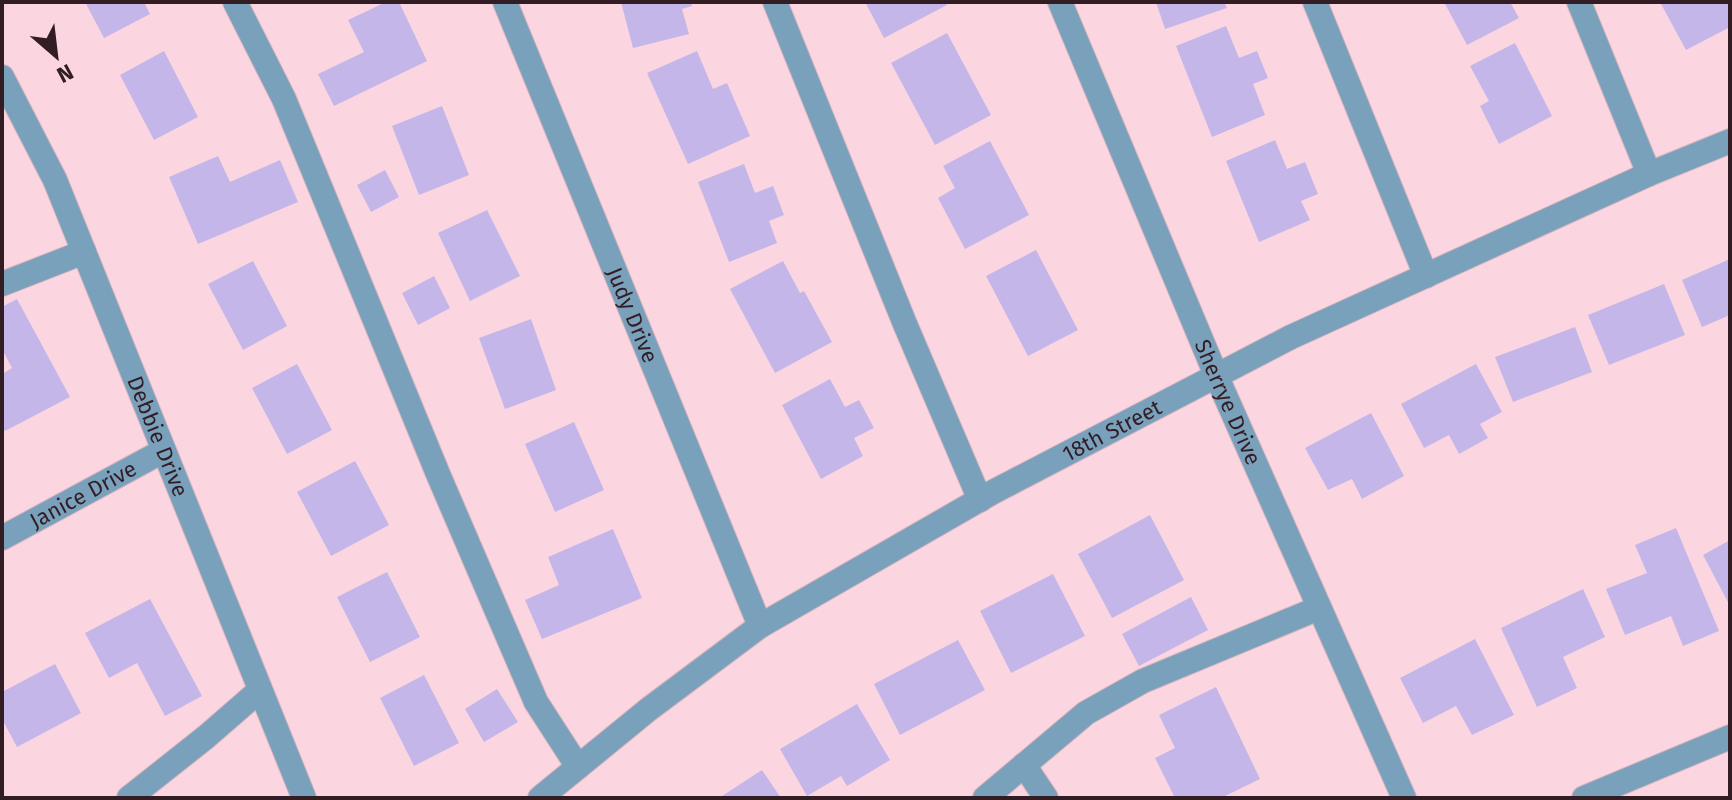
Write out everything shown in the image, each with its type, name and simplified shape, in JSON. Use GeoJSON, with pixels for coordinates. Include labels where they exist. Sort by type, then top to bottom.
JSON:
{"type":"FeatureCollection","features":[{"type":"Feature","properties":{"kind":"street"},"geometry":{"type":"LineString","coordinates":[[235,2],[284,99],[438,474],[536,702],[578,767]]}},
{"type":"Feature","properties":{"kind":"street","name":"Judy Drive"},"geometry":{"type":"LineString","coordinates":[[505,2],[760,626]]}},
{"type":"Feature","properties":{"kind":"street"},"geometry":{"type":"LineString","coordinates":[[775,2],[980,500]]}},
{"type":"Feature","properties":{"kind":"street","name":"Sherrye Drive"},"geometry":{"type":"LineString","coordinates":[[1060,2],[1216,375],[1404,798]]}},
{"type":"Feature","properties":{"kind":"street"},"geometry":{"type":"LineString","coordinates":[[1315,2],[1426,276]]}},
{"type":"Feature","properties":{"kind":"street"},"geometry":{"type":"LineString","coordinates":[[1579,2],[1649,174]]}},
{"type":"Feature","properties":{"kind":"street","name":"Debbie Drive"},"geometry":{"type":"LineString","coordinates":[[2,77],[55,180],[304,798]]}},
{"type":"Feature","properties":{"kind":"street","name":"18th Street"},"geometry":{"type":"LineString","coordinates":[[540,798],[649,709],[760,626],[980,500],[1216,375],[1649,174],[1730,141]]}},
{"type":"Feature","properties":{"kind":"street"},"geometry":{"type":"LineString","coordinates":[[2,284],[84,252]]}},
{"type":"Feature","properties":{"kind":"street","name":"Janice Drive"},"geometry":{"type":"LineString","coordinates":[[2,538],[163,451]]}},
{"type":"Feature","properties":{"kind":"street"},"geometry":{"type":"LineString","coordinates":[[985,798],[1086,713],[1143,681],[1319,608]]}},
{"type":"Feature","properties":{"kind":"street"},"geometry":{"type":"LineString","coordinates":[[129,798],[260,690]]}},
{"type":"Feature","properties":{"kind":"street"},"geometry":{"type":"LineString","coordinates":[[1584,798],[1730,737]]}},
{"type":"Feature","properties":{"kind":"street"},"geometry":{"type":"LineString","coordinates":[[1024,765],[1046,798]]}},
{"type":"Feature","properties":{"kind":"building"},"geometry":{"type":"Polygon","coordinates":[[[85,2],[144,2],[150,14],[104,38],[85,2]]]}},
{"type":"Feature","properties":{"kind":"building"},"geometry":{"type":"Polygon","coordinates":[[[386,2],[399,2],[427,61],[334,106],[318,74],[364,52],[348,20],[386,2]]]}},
{"type":"Feature","properties":{"kind":"building"},"geometry":{"type":"Polygon","coordinates":[[[621,2],[691,2],[692,6],[682,9],[689,34],[633,48],[621,2]]]}},
{"type":"Feature","properties":{"kind":"building"},"geometry":{"type":"Polygon","coordinates":[[[865,2],[945,2],[947,5],[884,38],[865,2]]]}},
{"type":"Feature","properties":{"kind":"building"},"geometry":{"type":"Polygon","coordinates":[[[1156,2],[1224,2],[1227,8],[1165,29],[1156,2]]]}},
{"type":"Feature","properties":{"kind":"building"},"geometry":{"type":"Polygon","coordinates":[[[1444,2],[1510,2],[1519,18],[1467,45],[1444,2]]]}},
{"type":"Feature","properties":{"kind":"building"},"geometry":{"type":"Polygon","coordinates":[[[1730,2],[1730,27],[1686,50],[1661,4],[1730,2]]]}},
{"type":"Feature","properties":{"kind":"building"},"geometry":{"type":"Polygon","coordinates":[[[1226,26],[1239,58],[1257,51],[1268,78],[1253,84],[1265,115],[1212,137],[1176,46],[1226,26]]]}},
{"type":"Feature","properties":{"kind":"building"},"geometry":{"type":"Polygon","coordinates":[[[947,33],[991,115],[935,145],[891,63],[947,33]]]}},
{"type":"Feature","properties":{"kind":"building"},"geometry":{"type":"Polygon","coordinates":[[[1515,43],[1552,116],[1499,144],[1480,106],[1489,101],[1470,66],[1515,43]]]}},
{"type":"Feature","properties":{"kind":"building"},"geometry":{"type":"Polygon","coordinates":[[[164,51],[198,117],[154,140],[120,75],[164,51]]]}},
{"type":"Feature","properties":{"kind":"building"},"geometry":{"type":"Polygon","coordinates":[[[697,51],[713,89],[727,83],[750,136],[688,164],[647,73],[697,51]]]}},
{"type":"Feature","properties":{"kind":"building"},"geometry":{"type":"Polygon","coordinates":[[[442,106],[469,175],[419,195],[392,126],[442,106]]]}},
{"type":"Feature","properties":{"kind":"building"},"geometry":{"type":"Polygon","coordinates":[[[1275,140],[1287,169],[1305,162],[1318,194],[1301,201],[1310,220],[1259,242],[1226,161],[1275,140]]]}},
{"type":"Feature","properties":{"kind":"building"},"geometry":{"type":"Polygon","coordinates":[[[990,141],[1029,215],[965,249],[938,198],[955,188],[943,166],[990,141]]]}},
{"type":"Feature","properties":{"kind":"building"},"geometry":{"type":"Polygon","coordinates":[[[218,156],[230,182],[280,160],[298,202],[198,244],[169,177],[218,156]]]}},
{"type":"Feature","properties":{"kind":"building"},"geometry":{"type":"Polygon","coordinates":[[[744,164],[755,193],[773,186],[784,215],[769,221],[777,243],[729,262],[698,182],[744,164]]]}},
{"type":"Feature","properties":{"kind":"building"},"geometry":{"type":"Polygon","coordinates":[[[385,170],[399,197],[371,212],[357,185],[385,170]]]}},
{"type":"Feature","properties":{"kind":"building"},"geometry":{"type":"Polygon","coordinates":[[[487,210],[520,276],[470,301],[438,233],[487,210]]]}},
{"type":"Feature","properties":{"kind":"building"},"geometry":{"type":"Polygon","coordinates":[[[1036,250],[1078,330],[1028,356],[986,276],[1036,250]]]}},
{"type":"Feature","properties":{"kind":"building"},"geometry":{"type":"Polygon","coordinates":[[[1730,259],[1730,315],[1702,327],[1682,280],[1730,259]]]}},
{"type":"Feature","properties":{"kind":"building"},"geometry":{"type":"Polygon","coordinates":[[[253,261],[287,326],[243,350],[208,284],[253,261]]]}},
{"type":"Feature","properties":{"kind":"building"},"geometry":{"type":"Polygon","coordinates":[[[783,261],[800,293],[804,291],[832,342],[775,373],[730,289],[783,261]]]}},
{"type":"Feature","properties":{"kind":"building"},"geometry":{"type":"Polygon","coordinates":[[[434,276],[450,308],[418,325],[402,293],[434,276]]]}},
{"type":"Feature","properties":{"kind":"building"},"geometry":{"type":"Polygon","coordinates":[[[1664,284],[1685,335],[1609,365],[1588,315],[1664,284]]]}},
{"type":"Feature","properties":{"kind":"building"},"geometry":{"type":"Polygon","coordinates":[[[17,299],[70,397],[5,431],[2,426],[2,374],[12,368],[2,349],[2,307],[17,299]]]}},
{"type":"Feature","properties":{"kind":"building"},"geometry":{"type":"Polygon","coordinates":[[[531,319],[556,390],[505,409],[479,338],[531,319]]]}},
{"type":"Feature","properties":{"kind":"building"},"geometry":{"type":"Polygon","coordinates":[[[1575,327],[1592,372],[1513,402],[1495,357],[1575,327]]]}},
{"type":"Feature","properties":{"kind":"building"},"geometry":{"type":"Polygon","coordinates":[[[297,364],[332,430],[287,454],[252,388],[297,364]]]}},
{"type":"Feature","properties":{"kind":"building"},"geometry":{"type":"Polygon","coordinates":[[[1476,364],[1502,412],[1480,424],[1488,438],[1459,454],[1449,435],[1424,448],[1401,404],[1476,364]]]}},
{"type":"Feature","properties":{"kind":"building"},"geometry":{"type":"Polygon","coordinates":[[[830,379],[845,407],[859,400],[874,428],[854,438],[863,456],[821,479],[782,405],[830,379]]]}},
{"type":"Feature","properties":{"kind":"building"},"geometry":{"type":"Polygon","coordinates":[[[1371,413],[1404,476],[1362,499],[1352,479],[1328,490],[1305,448],[1371,413]]]}},
{"type":"Feature","properties":{"kind":"building"},"geometry":{"type":"Polygon","coordinates":[[[574,422],[604,490],[555,512],[525,444],[574,422]]]}},
{"type":"Feature","properties":{"kind":"building"},"geometry":{"type":"Polygon","coordinates":[[[355,461],[389,525],[331,556],[297,492],[355,461]]]}},
{"type":"Feature","properties":{"kind":"building"},"geometry":{"type":"Polygon","coordinates":[[[1150,515],[1184,580],[1112,618],[1078,554],[1150,515]]]}},
{"type":"Feature","properties":{"kind":"building"},"geometry":{"type":"Polygon","coordinates":[[[1676,528],[1719,631],[1683,646],[1671,616],[1625,635],[1606,589],[1647,573],[1635,545],[1676,528]]]}},
{"type":"Feature","properties":{"kind":"building"},"geometry":{"type":"Polygon","coordinates":[[[613,529],[642,598],[542,639],[525,600],[559,585],[548,557],[613,529]]]}},
{"type":"Feature","properties":{"kind":"building"},"geometry":{"type":"Polygon","coordinates":[[[1730,540],[1730,606],[1703,555],[1730,540]]]}},
{"type":"Feature","properties":{"kind":"building"},"geometry":{"type":"Polygon","coordinates":[[[387,572],[420,637],[370,662],[337,597],[387,572]]]}},
{"type":"Feature","properties":{"kind":"building"},"geometry":{"type":"Polygon","coordinates":[[[1053,574],[1085,636],[1011,673],[980,611],[1053,574]]]}},
{"type":"Feature","properties":{"kind":"building"},"geometry":{"type":"Polygon","coordinates":[[[1583,589],[1605,637],[1563,657],[1577,688],[1537,707],[1501,628],[1583,589]]]}},
{"type":"Feature","properties":{"kind":"building"},"geometry":{"type":"Polygon","coordinates":[[[1191,597],[1208,630],[1139,666],[1122,634],[1191,597]]]}},
{"type":"Feature","properties":{"kind":"building"},"geometry":{"type":"Polygon","coordinates":[[[150,599],[202,696],[165,716],[137,663],[109,678],[85,633],[150,599]]]}},
{"type":"Feature","properties":{"kind":"building"},"geometry":{"type":"Polygon","coordinates":[[[1475,639],[1514,715],[1472,735],[1456,706],[1423,723],[1400,678],[1475,639]]]}},
{"type":"Feature","properties":{"kind":"building"},"geometry":{"type":"Polygon","coordinates":[[[958,640],[985,690],[900,735],[874,684],[958,640]]]}},
{"type":"Feature","properties":{"kind":"building"},"geometry":{"type":"Polygon","coordinates":[[[55,664],[81,713],[17,747],[2,719],[2,692],[55,664]]]}},
{"type":"Feature","properties":{"kind":"building"},"geometry":{"type":"Polygon","coordinates":[[[424,675],[459,743],[414,766],[380,698],[424,675]]]}},
{"type":"Feature","properties":{"kind":"building"},"geometry":{"type":"Polygon","coordinates":[[[1216,687],[1260,779],[1221,798],[1175,798],[1155,758],[1175,748],[1159,715],[1216,687]]]}},
{"type":"Feature","properties":{"kind":"building"},"geometry":{"type":"Polygon","coordinates":[[[497,689],[518,722],[484,742],[465,709],[497,689]]]}},
{"type":"Feature","properties":{"kind":"building"},"geometry":{"type":"Polygon","coordinates":[[[857,704],[890,760],[847,786],[841,776],[807,796],[780,749],[857,704]]]}},
{"type":"Feature","properties":{"kind":"building"},"geometry":{"type":"Polygon","coordinates":[[[762,770],[781,798],[719,798],[762,770]]]}}]}
